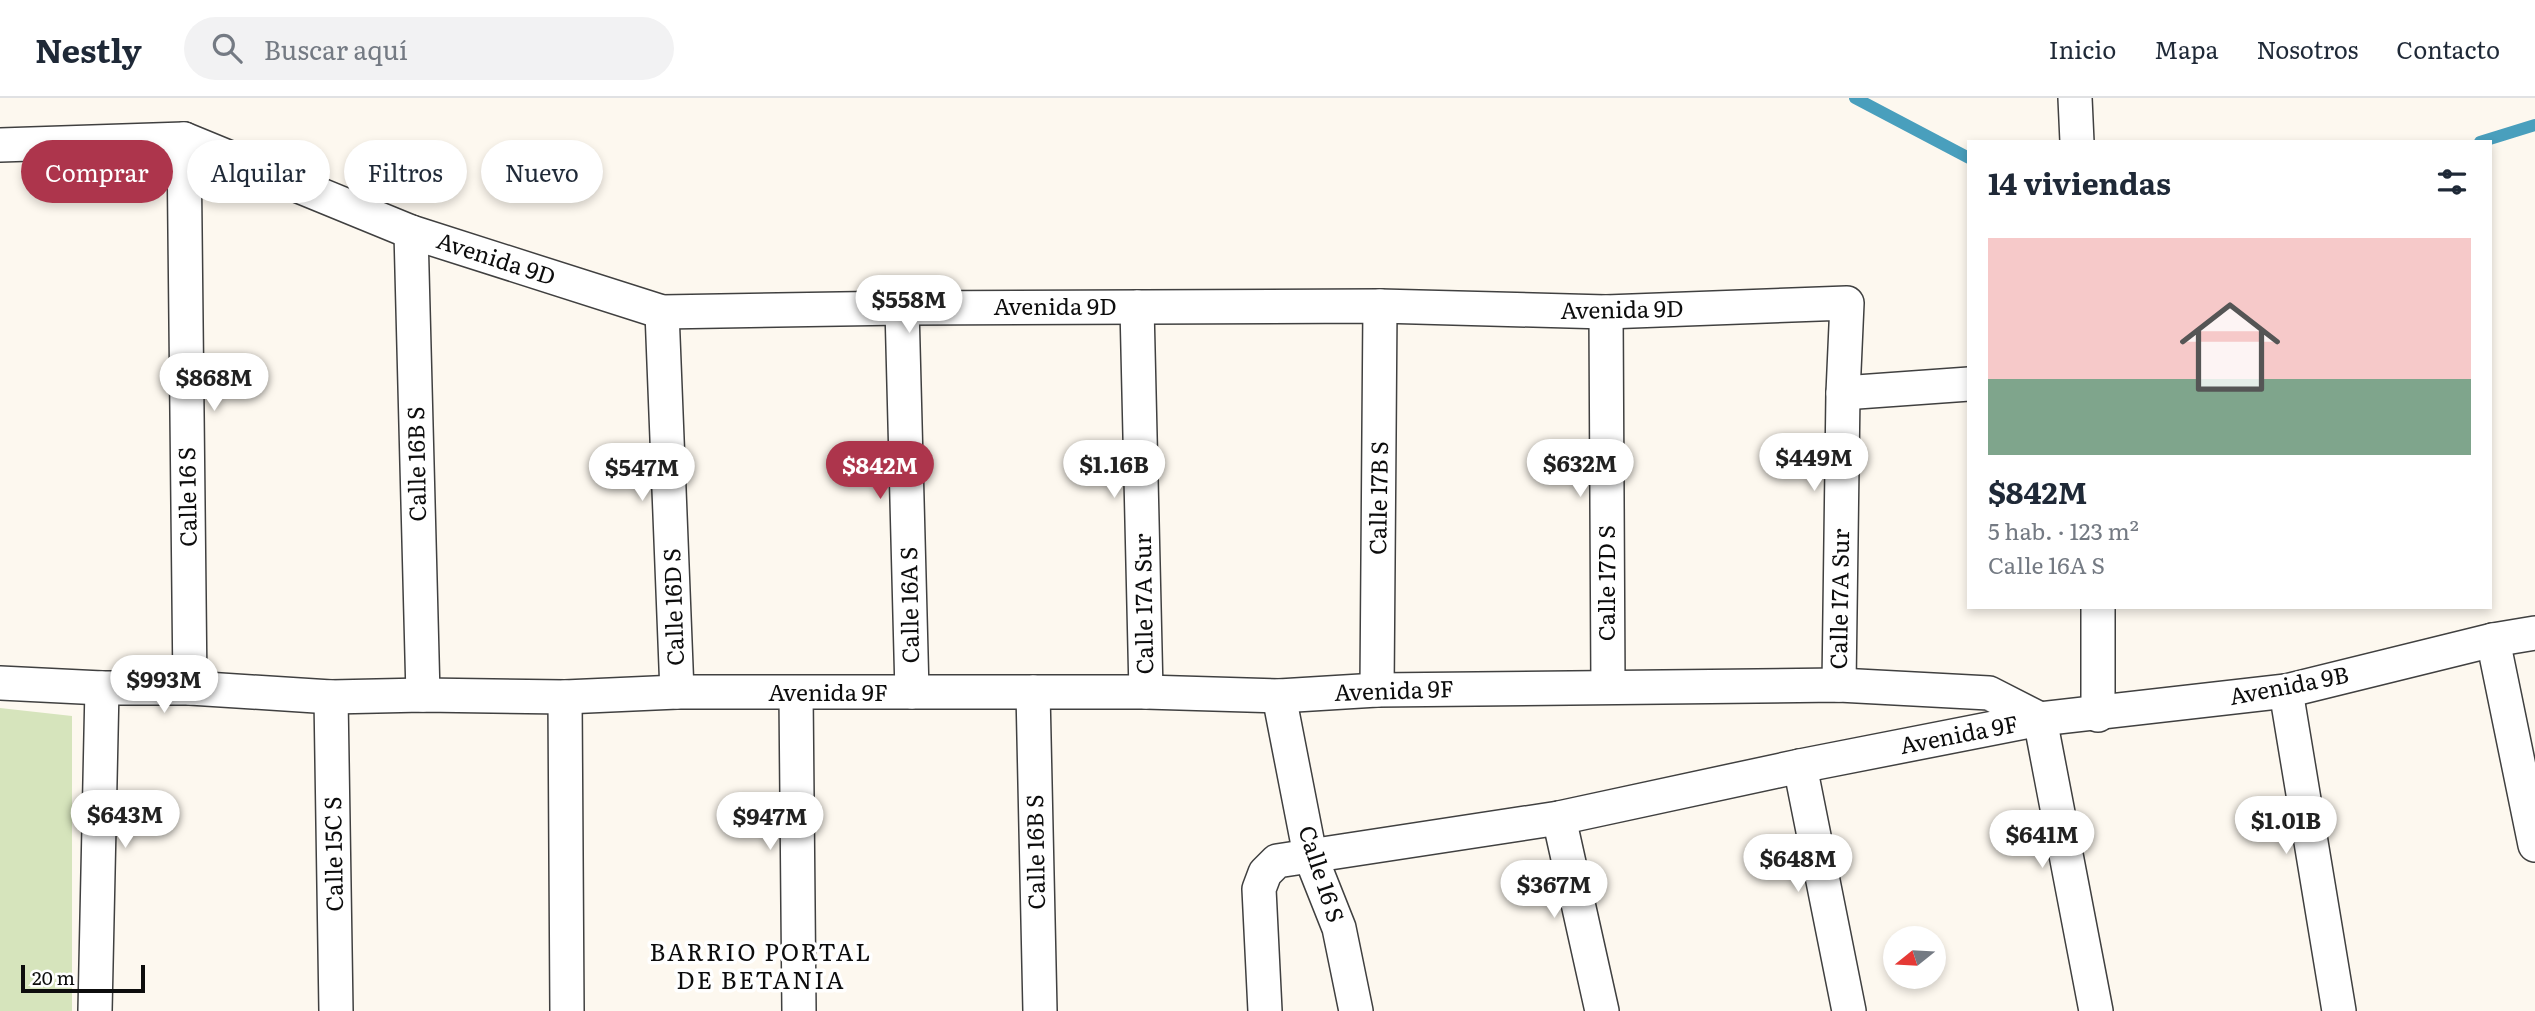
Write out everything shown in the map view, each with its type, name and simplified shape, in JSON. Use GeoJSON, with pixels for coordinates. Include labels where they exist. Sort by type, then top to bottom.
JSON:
{"type":"FeatureCollection","features":[{"type":"Feature","properties":{"kind":"street"},"geometry":{"type":"LineString","coordinates":[[2075,98],[2077,140]]}},
{"type":"Feature","properties":{"kind":"street","name":"Avenida 9D"},"geometry":{"type":"LineString","coordinates":[[0,145],[184,139],[411,232],[662,312],[1380,306],[1606,312],[1847,303]]}},
{"type":"Feature","properties":{"kind":"street","name":"Calle 16 S"},"geometry":{"type":"LineString","coordinates":[[184,139],[190,688]]}},
{"type":"Feature","properties":{"kind":"street","name":"Calle 16B S"},"geometry":{"type":"LineString","coordinates":[[411,232],[423,695]]}},
{"type":"Feature","properties":{"kind":"street","name":"Calle 17A Sur"},"geometry":{"type":"LineString","coordinates":[[1839,685],[1843,393],[1847,303]]}},
{"type":"Feature","properties":{"kind":"street","name":"Calle 17B S"},"geometry":{"type":"LineString","coordinates":[[1377,690],[1380,306]]}},
{"type":"Feature","properties":{"kind":"street","name":"Calle 17A Sur"},"geometry":{"type":"LineString","coordinates":[[1137,307],[1146,692]]}},
{"type":"Feature","properties":{"kind":"street","name":"Calle 16A S"},"geometry":{"type":"LineString","coordinates":[[902,308],[912,692]]}},
{"type":"Feature","properties":{"kind":"street","name":"Calle 16D S"},"geometry":{"type":"LineString","coordinates":[[662,312],[677,692]]}},
{"type":"Feature","properties":{"kind":"street","name":"Calle 17D S"},"geometry":{"type":"LineString","coordinates":[[1606,312],[1608,687]]}},
{"type":"Feature","properties":{"kind":"street"},"geometry":{"type":"LineString","coordinates":[[1843,393],[1967,384]]}},
{"type":"Feature","properties":{"kind":"street"},"geometry":{"type":"LineString","coordinates":[[2098,609],[2098,715]]}},
{"type":"Feature","properties":{"kind":"street","name":"Avenida 9B"},"geometry":{"type":"LineString","coordinates":[[2040,719],[2098,715],[2286,691],[2493,640],[2535,634]]}},
{"type":"Feature","properties":{"kind":"street"},"geometry":{"type":"LineString","coordinates":[[2493,640],[2535,845]]}},
{"type":"Feature","properties":{"kind":"street","name":"Avenida 9F"},"geometry":{"type":"LineString","coordinates":[[0,683],[102,688],[190,688],[331,696],[565,698],[677,692],[1146,692],[1279,696],[1377,690],[1839,685],[1989,693],[2040,719]]}},
{"type":"Feature","properties":{"kind":"street"},"geometry":{"type":"LineString","coordinates":[[95,1011],[102,688]]}},
{"type":"Feature","properties":{"kind":"street"},"geometry":{"type":"LineString","coordinates":[[2286,691],[2339,1011]]}},
{"type":"Feature","properties":{"kind":"street","name":"Calle 16B S"},"geometry":{"type":"LineString","coordinates":[[1033,692],[1040,1011]]}},
{"type":"Feature","properties":{"kind":"street"},"geometry":{"type":"LineString","coordinates":[[796,693],[799,1011]]}},
{"type":"Feature","properties":{"kind":"street","name":"Calle 15C S"},"geometry":{"type":"LineString","coordinates":[[331,696],[336,1011]]}},
{"type":"Feature","properties":{"kind":"street","name":"Calle 16 S"},"geometry":{"type":"LineString","coordinates":[[1279,696],[1310,855],[1339,928],[1356,1011]]}},
{"type":"Feature","properties":{"kind":"street"},"geometry":{"type":"LineString","coordinates":[[565,698],[566,1011]]}},
{"type":"Feature","properties":{"kind":"street"},"geometry":{"type":"LineString","coordinates":[[2040,719],[2096,1011]]}},
{"type":"Feature","properties":{"kind":"street","name":"Avenida 9F"},"geometry":{"type":"LineString","coordinates":[[1265,1011],[1259,889],[1265,873],[1277,861],[1559,818],[1800,766],[2040,719]]}},
{"type":"Feature","properties":{"kind":"street"},"geometry":{"type":"LineString","coordinates":[[1800,766],[1849,1011]]}},
{"type":"Feature","properties":{"kind":"street"},"geometry":{"type":"LineString","coordinates":[[1559,818],[1602,1011]]}},
{"type":"Feature","properties":{"kind":"green space"},"geometry":{"type":"Polygon","coordinates":[[[0,708],[72,716],[72,1011],[0,1011],[0,708]]]}},
{"type":"Feature","properties":{"kind":"waterway"},"geometry":{"type":"LineString","coordinates":[[1855,98],[1967,157]]}},
{"type":"Feature","properties":{"kind":"waterway"},"geometry":{"type":"LineString","coordinates":[[2486,140],[2535,125]]}},
{"type":"Feature","properties":{"kind":"district","name":"BARRIO PORTAL DE BETANIA"},"geometry":{"type":"Point","coordinates":[761,967]}}]}
